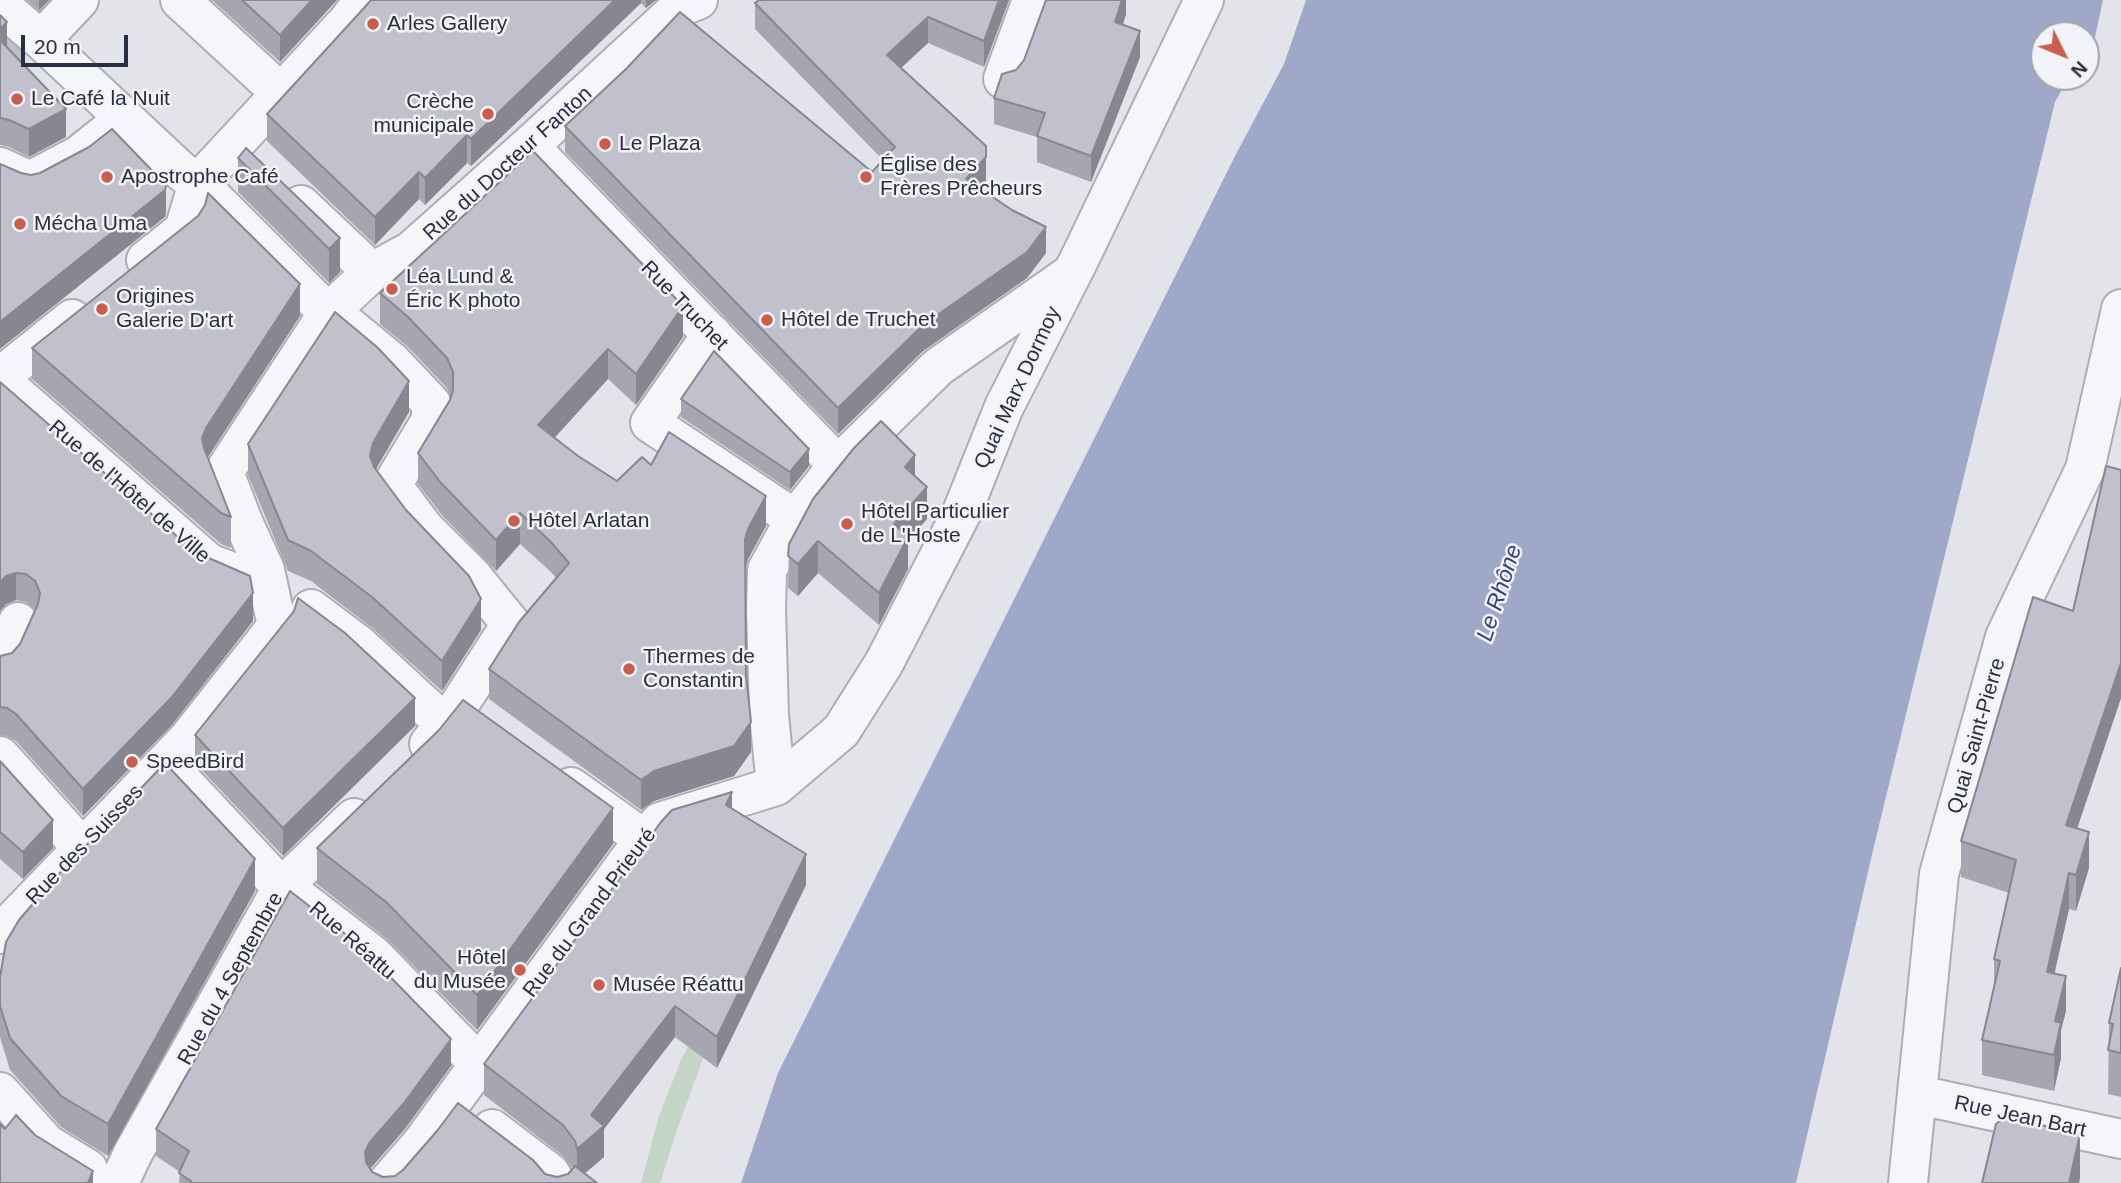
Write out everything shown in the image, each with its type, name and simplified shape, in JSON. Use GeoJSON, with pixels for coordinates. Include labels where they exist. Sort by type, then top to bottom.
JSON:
{"type":"FeatureCollection","features":[{"type":"Feature","properties":{"kind":"street"},"geometry":{"type":"LineString","coordinates":[[41,40],[79,0]]}},
{"type":"Feature","properties":{"kind":"street"},"geometry":{"type":"LineString","coordinates":[[180,0],[282,94]]}},
{"type":"Feature","properties":{"kind":"street"},"geometry":{"type":"LineString","coordinates":[[198,183],[256,161],[282,94],[348,22],[364,0]]}},
{"type":"Feature","properties":{"kind":"street"},"geometry":{"type":"LineString","coordinates":[[1003,79],[1032,0]]}},
{"type":"Feature","properties":{"kind":"street","name":"Quai Marx Dormoy"},"geometry":{"type":"LineString","coordinates":[[776,786],[841,731],[884,663],[962,512],[1004,407],[1204,0]]}},
{"type":"Feature","properties":{"kind":"street","name":"Rue du Docteur Fanton"},"geometry":{"type":"LineString","coordinates":[[277,626],[265,570],[224,472],[328,313],[372,271],[411,251],[684,2]]}},
{"type":"Feature","properties":{"kind":"street"},"geometry":{"type":"LineString","coordinates":[[0,5],[182,172],[198,183],[328,313],[341,320],[392,362],[431,403],[431,419],[393,485],[424,528],[472,576],[512,624],[452,715],[404,770]]}},
{"type":"Feature","properties":{"kind":"street"},"geometry":{"type":"LineString","coordinates":[[0,167],[30,181],[79,155],[124,119]]}},
{"type":"Feature","properties":{"kind":"street","name":"Rue Truchet"},"geometry":{"type":"LineString","coordinates":[[529,146],[838,465]]}},
{"type":"Feature","properties":{"kind":"street"},"geometry":{"type":"LineString","coordinates":[[256,161],[372,271]]}},
{"type":"Feature","properties":{"kind":"street"},"geometry":{"type":"LineString","coordinates":[[0,379],[184,230],[198,183]]}},
{"type":"Feature","properties":{"kind":"street"},"geometry":{"type":"LineString","coordinates":[[776,786],[769,715],[767,570],[795,519],[838,465],[938,367],[1072,273]]}},
{"type":"Feature","properties":{"kind":"street","name":"Quai Saint-Pierre"},"geometry":{"type":"LineString","coordinates":[[1908,1183],[1919,1095],[1939,874],[2005,637],[2085,469],[2121,309]]}},
{"type":"Feature","properties":{"kind":"street"},"geometry":{"type":"LineString","coordinates":[[712,334],[650,423],[795,519]]}},
{"type":"Feature","properties":{"kind":"street","name":"Rue de l'Hôtel de Ville"},"geometry":{"type":"LineString","coordinates":[[0,379],[209,563],[298,599],[452,715],[492,729]]}},
{"type":"Feature","properties":{"kind":"street"},"geometry":{"type":"LineString","coordinates":[[2085,469],[2121,478]]}},
{"type":"Feature","properties":{"kind":"street"},"geometry":{"type":"LineString","coordinates":[[0,662],[18,622]]}},
{"type":"Feature","properties":{"kind":"street","name":"Rue des Suisses"},"geometry":{"type":"LineString","coordinates":[[0,934],[187,740],[277,626]]}},
{"type":"Feature","properties":{"kind":"street"},"geometry":{"type":"LineString","coordinates":[[0,757],[83,849]]}},
{"type":"Feature","properties":{"kind":"street","name":"Rue Réattu"},"geometry":{"type":"LineString","coordinates":[[164,763],[274,879],[373,955],[478,1063]]}},
{"type":"Feature","properties":{"kind":"street"},"geometry":{"type":"LineString","coordinates":[[546,768],[644,839]]}},
{"type":"Feature","properties":{"kind":"street","name":"Rue du Grand Prieuré"},"geometry":{"type":"LineString","coordinates":[[387,1183],[454,1099],[644,839],[660,822],[776,786]]}},
{"type":"Feature","properties":{"kind":"street","name":"Rue du 4 Septembre"},"geometry":{"type":"LineString","coordinates":[[118,1183],[283,886],[374,799]]}},
{"type":"Feature","properties":{"kind":"street"},"geometry":{"type":"LineString","coordinates":[[0,1092],[47,1144],[110,1183]]}},
{"type":"Feature","properties":{"kind":"street","name":"Rue Jean Bart"},"geometry":{"type":"LineString","coordinates":[[1919,1095],[2121,1139]]}},
{"type":"Feature","properties":{"kind":"street"},"geometry":{"type":"LineString","coordinates":[[454,1099],[550,1173],[556,1183]]}},
{"type":"Feature","properties":{"kind":"green space"},"geometry":{"type":"Polygon","coordinates":[[[713,1002],[710,1039],[660,1183],[641,1183],[659,1116],[681,1060],[713,1002]]]}},
{"type":"Feature","properties":{"kind":"water","name":"Le Rhône"},"geometry":{"type":"Polygon","coordinates":[[[1306,0],[2103,0],[2098,21],[2030,21],[2030,91],[2061,91],[2055,102],[1874,846],[1796,1183],[741,1183],[778,1073],[1235,156],[1284,64],[1306,0]]]}},
{"type":"Feature","properties":{"kind":"building"},"geometry":{"type":"Polygon","coordinates":[[[242,0],[312,0],[280,35],[242,0]]]}},
{"type":"Feature","properties":{"kind":"building"},"geometry":{"type":"Polygon","coordinates":[[[371,0],[615,0],[471,139],[467,135],[425,178],[419,172],[375,217],[267,114],[371,0]]]}},
{"type":"Feature","properties":{"kind":"building"},"geometry":{"type":"Polygon","coordinates":[[[759,0],[999,0],[984,41],[928,17],[887,55],[986,146],[986,157],[966,179],[1012,210],[1046,227],[1027,252],[923,325],[838,408],[565,126],[626,69],[680,12],[872,172],[895,147],[755,3],[759,0]]]}},
{"type":"Feature","properties":{"kind":"building"},"geometry":{"type":"Polygon","coordinates":[[[1046,0],[1122,0],[1115,22],[1140,31],[1091,156],[1037,136],[1045,113],[994,98],[1002,74],[1016,70],[1024,60],[1046,0]]]}},
{"type":"Feature","properties":{"kind":"building"},"geometry":{"type":"Polygon","coordinates":[[[0,15],[7,22],[0,29],[0,15]]]}},
{"type":"Feature","properties":{"kind":"building"},"geometry":{"type":"Polygon","coordinates":[[[0,40],[66,109],[29,129],[0,118],[0,40]]]}},
{"type":"Feature","properties":{"kind":"building"},"geometry":{"type":"Polygon","coordinates":[[[112,129],[166,185],[165,190],[0,322],[0,164],[21,173],[40,173],[89,147],[112,129]]]}},
{"type":"Feature","properties":{"kind":"building"},"geometry":{"type":"Polygon","coordinates":[[[246,148],[340,238],[329,249],[238,158],[246,148]]]}},
{"type":"Feature","properties":{"kind":"building"},"geometry":{"type":"Polygon","coordinates":[[[533,151],[683,306],[636,374],[608,349],[538,425],[578,456],[617,481],[642,457],[651,465],[669,432],[766,496],[745,539],[746,674],[751,722],[734,746],[654,771],[641,780],[489,669],[519,622],[569,563],[520,513],[496,540],[441,483],[418,453],[450,400],[453,372],[447,358],[408,317],[380,293],[533,151]]]}},
{"type":"Feature","properties":{"kind":"building"},"geometry":{"type":"Polygon","coordinates":[[[208,193],[300,284],[202,438],[231,517],[221,513],[32,348],[198,216],[208,193]]]}},
{"type":"Feature","properties":{"kind":"building"},"geometry":{"type":"Polygon","coordinates":[[[335,312],[377,347],[409,381],[373,443],[370,456],[374,467],[406,510],[469,576],[481,599],[442,661],[372,597],[311,551],[288,540],[248,444],[335,312]]]}},
{"type":"Feature","properties":{"kind":"building"},"geometry":{"type":"Polygon","coordinates":[[[714,351],[809,449],[790,472],[681,399],[714,351]]]}},
{"type":"Feature","properties":{"kind":"building"},"geometry":{"type":"Polygon","coordinates":[[[0,382],[195,552],[250,576],[253,593],[171,698],[83,789],[16,714],[0,707],[0,656],[12,653],[20,644],[38,604],[40,593],[35,581],[26,574],[6,576],[0,583],[0,382]]]}},
{"type":"Feature","properties":{"kind":"building","name":"Hôtel Particulier de L'Hoste"},"geometry":{"type":"Polygon","coordinates":[[[881,421],[915,455],[905,467],[927,487],[894,524],[908,537],[879,593],[818,541],[798,564],[788,556],[789,544],[813,499],[854,448],[881,421]]]}},
{"type":"Feature","properties":{"kind":"building"},"geometry":{"type":"Polygon","coordinates":[[[2106,466],[2121,470],[2121,663],[2066,825],[2089,832],[2076,875],[2069,873],[2047,972],[2066,976],[2055,1021],[2061,1023],[2054,1055],[1982,1040],[2000,961],[1994,959],[2016,860],[1961,841],[2033,597],[2073,611],[2106,466]]]}},
{"type":"Feature","properties":{"kind":"building"},"geometry":{"type":"Polygon","coordinates":[[[298,598],[345,633],[415,698],[283,828],[195,735],[294,611],[298,598]]]}},
{"type":"Feature","properties":{"kind":"building"},"geometry":{"type":"Polygon","coordinates":[[[463,700],[613,808],[477,995],[386,902],[317,848],[439,730],[463,700]]]}},
{"type":"Feature","properties":{"kind":"building"},"geometry":{"type":"Polygon","coordinates":[[[0,761],[53,820],[23,852],[0,832],[0,761]]]}},
{"type":"Feature","properties":{"kind":"building"},"geometry":{"type":"Polygon","coordinates":[[[165,763],[255,859],[108,1124],[61,1096],[10,1038],[0,1006],[0,977],[6,942],[19,920],[56,877],[165,763]]]}},
{"type":"Feature","properties":{"kind":"building","name":"Musée Réattu"},"geometry":{"type":"Polygon","coordinates":[[[732,792],[726,805],[806,854],[717,1037],[675,1006],[591,1115],[604,1126],[577,1149],[575,1141],[563,1125],[484,1064],[661,822],[672,810],[732,792]]]}},
{"type":"Feature","properties":{"kind":"building"},"geometry":{"type":"Polygon","coordinates":[[[290,891],[358,944],[451,1039],[404,1103],[370,1142],[365,1152],[366,1162],[372,1172],[383,1177],[395,1176],[403,1170],[458,1103],[533,1160],[545,1174],[557,1177],[568,1174],[575,1166],[597,1183],[190,1183],[191,1181],[179,1173],[189,1151],[156,1129],[290,891]]]}},
{"type":"Feature","properties":{"kind":"building"},"geometry":{"type":"Polygon","coordinates":[[[2121,968],[2121,1053],[2108,1050],[2113,1024],[2109,1023],[2121,968]]]}},
{"type":"Feature","properties":{"kind":"building"},"geometry":{"type":"Polygon","coordinates":[[[16,1115],[35,1135],[93,1171],[88,1183],[0,1183],[0,1124],[5,1129],[16,1115]]]}},
{"type":"Feature","properties":{"kind":"building"},"geometry":{"type":"Polygon","coordinates":[[[2011,1118],[2080,1134],[2069,1183],[1982,1183],[1996,1124],[2002,1119],[2011,1118]]]}},
{"type":"Feature","properties":{"kind":"tunnel"},"geometry":{"type":"LineString","coordinates":[[0,55],[50,0]]}},
{"type":"Feature","properties":{"kind":"place","name":"Arles Gallery"},"geometry":{"type":"Point","coordinates":[373,24]}},
{"type":"Feature","properties":{"kind":"place","name":"Le Café la Nuit"},"geometry":{"type":"Point","coordinates":[17,99]}},
{"type":"Feature","properties":{"kind":"place","name":"Crèche municipale"},"geometry":{"type":"Point","coordinates":[488,114]}},
{"type":"Feature","properties":{"kind":"place","name":"Le Plaza"},"geometry":{"type":"Point","coordinates":[605,144]}},
{"type":"Feature","properties":{"kind":"place","name":"Apostrophe Café"},"geometry":{"type":"Point","coordinates":[107,177]}},
{"type":"Feature","properties":{"kind":"place","name":"Église des Frères Prêcheurs"},"geometry":{"type":"Point","coordinates":[866,177]}},
{"type":"Feature","properties":{"kind":"place","name":"Mécha Uma"},"geometry":{"type":"Point","coordinates":[20,224]}},
{"type":"Feature","properties":{"kind":"place","name":"Léa Lund & Éric K photo"},"geometry":{"type":"Point","coordinates":[392,289]}},
{"type":"Feature","properties":{"kind":"place","name":"Origines Galerie D'art"},"geometry":{"type":"Point","coordinates":[102,309]}},
{"type":"Feature","properties":{"kind":"place","name":"Hôtel de Truchet"},"geometry":{"type":"Point","coordinates":[767,320]}},
{"type":"Feature","properties":{"kind":"place","name":"Hôtel Arlatan"},"geometry":{"type":"Point","coordinates":[514,521]}},
{"type":"Feature","properties":{"kind":"place","name":"Hôtel Particulier de L'Hoste"},"geometry":{"type":"Point","coordinates":[847,524]}},
{"type":"Feature","properties":{"kind":"place","name":"Thermes de Constantin"},"geometry":{"type":"Point","coordinates":[629,669]}},
{"type":"Feature","properties":{"kind":"place","name":"SpeedBird"},"geometry":{"type":"Point","coordinates":[132,762]}},
{"type":"Feature","properties":{"kind":"place","name":"Hôtel du Musée"},"geometry":{"type":"Point","coordinates":[520,970]}},
{"type":"Feature","properties":{"kind":"place","name":"Musée Réattu"},"geometry":{"type":"Point","coordinates":[599,985]}}]}
